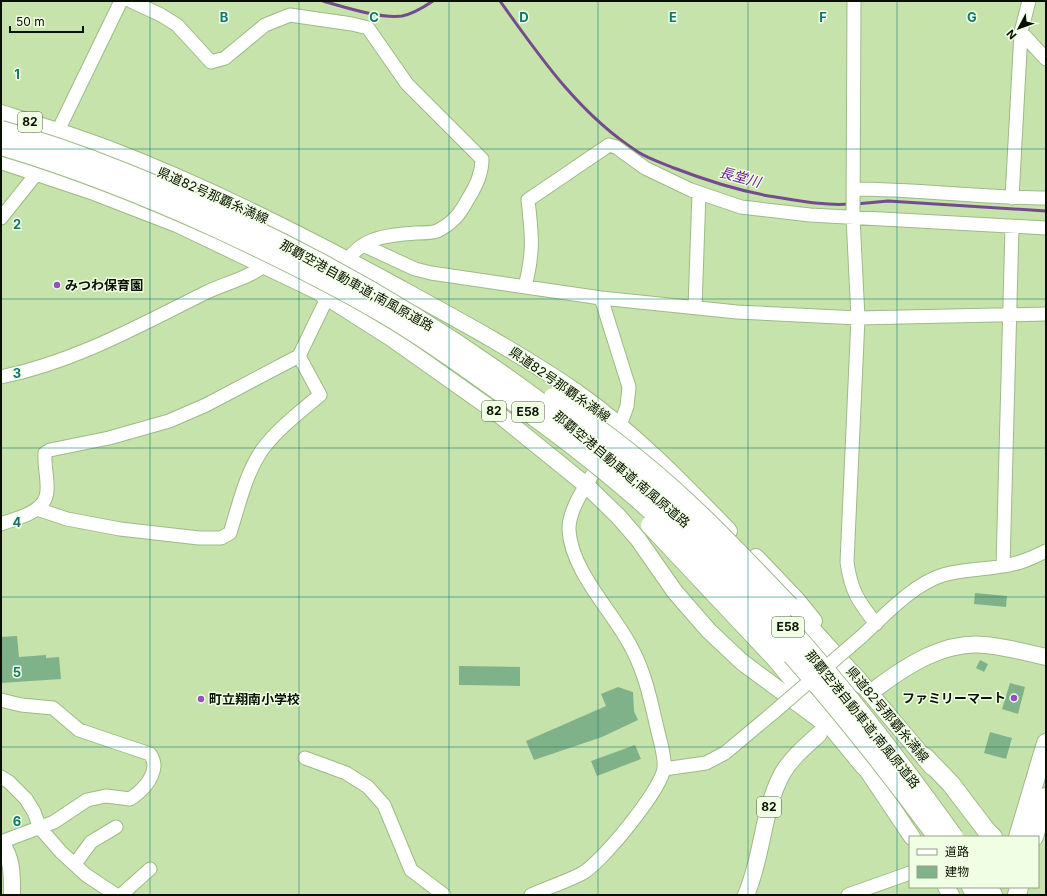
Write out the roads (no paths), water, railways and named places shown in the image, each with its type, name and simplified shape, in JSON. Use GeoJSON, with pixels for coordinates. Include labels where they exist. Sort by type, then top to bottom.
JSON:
{"type":"FeatureCollection","features":[{"type":"Feature","properties":{"kind":"highway","name":"那覇空港自動車道;南風原道路"},"geometry":{"type":"LineString","coordinates":[[1,130],[99,162],[183,196],[323,263],[391,301],[456,351],[635,496],[696,554],[789,650],[856,730],[936,836]]}},
{"type":"Feature","properties":{"kind":"highway","name":"那覇空港自動車道;南風原道路"},"geometry":{"type":"LineString","coordinates":[[1,146],[94,178],[177,211],[254,246],[316,276],[456,351],[546,405],[594,443],[649,490],[740,576],[799,640],[867,721],[953,836]]}},
{"type":"Feature","properties":{"kind":"highway"},"geometry":{"type":"LineString","coordinates":[[456,351],[540,389],[634,454],[686,500],[869,685]]}},
{"type":"Feature","properties":{"kind":"highway"},"geometry":{"type":"LineString","coordinates":[[456,351],[646,520],[776,659],[865,767]]}},
{"type":"Feature","properties":{"kind":"highway"},"geometry":{"type":"LineString","coordinates":[[1031,833],[1046,743]]}},
{"type":"Feature","properties":{"kind":"highway"},"geometry":{"type":"LineString","coordinates":[[925,756],[951,784],[992,836]]}},
{"type":"Feature","properties":{"kind":"highway"},"geometry":{"type":"LineString","coordinates":[[1031,833],[1046,797]]}},
{"type":"Feature","properties":{"kind":"highway"},"geometry":{"type":"LineString","coordinates":[[1015,836],[1031,833]]}},
{"type":"Feature","properties":{"kind":"highway"},"geometry":{"type":"LineString","coordinates":[[1000,895],[1016,890]]}},
{"type":"Feature","properties":{"kind":"main road","name":"県道82号那覇糸満線"},"geometry":{"type":"LineString","coordinates":[[1,113],[107,148],[226,199],[348,260],[491,337],[575,392],[621,427],[666,467],[797,600],[831,642],[869,685],[925,756],[981,836]]}},
{"type":"Feature","properties":{"kind":"main road","name":"82"},"geometry":{"type":"LineString","coordinates":[[1,161],[94,192],[177,224],[265,265],[327,297],[391,338],[497,413],[586,485],[618,516],[638,539],[675,592],[709,631],[742,662],[808,710],[837,738],[865,767],[911,836]]}},
{"type":"Feature","properties":{"kind":"main road","name":"県道82号那覇糸満線"},"geometry":{"type":"LineString","coordinates":[[869,685],[894,675],[931,654],[965,645],[984,644],[1046,657]]}},
{"type":"Feature","properties":{"kind":"main road","name":"82"},"geometry":{"type":"LineString","coordinates":[[746,895],[757,864],[768,810],[777,786],[783,774],[796,756],[819,734]]}},
{"type":"Feature","properties":{"kind":"main road"},"geometry":{"type":"LineString","coordinates":[[1,842],[10,861],[12,873],[12,895]]}},
{"type":"Feature","properties":{"kind":"street"},"geometry":{"type":"LineString","coordinates":[[1,218],[37,173],[59,131],[121,1]]}},
{"type":"Feature","properties":{"kind":"street"},"geometry":{"type":"LineString","coordinates":[[1,524],[29,514],[37,509],[44,500],[47,492],[45,453],[50,450],[109,438],[168,421],[206,405],[299,356],[327,297],[348,260],[363,245],[377,237],[436,231],[458,217],[474,190],[482,171],[482,159],[407,84],[368,28],[352,24],[290,15],[265,25],[225,58],[211,62],[177,25],[161,15],[130,1]]}},
{"type":"Feature","properties":{"kind":"street"},"geometry":{"type":"LineString","coordinates":[[854,1],[853,217],[858,318],[847,562],[850,584],[860,604],[876,624]]}},
{"type":"Feature","properties":{"kind":"street"},"geometry":{"type":"LineString","coordinates":[[1012,198],[1021,32],[1029,1]]}},
{"type":"Feature","properties":{"kind":"street"},"geometry":{"type":"LineString","coordinates":[[1021,32],[1046,59]]}},
{"type":"Feature","properties":{"kind":"street"},"geometry":{"type":"LineString","coordinates":[[526,286],[532,261],[532,238],[528,200],[609,145],[616,147],[645,168],[699,193],[741,207],[810,215],[1046,228]]}},
{"type":"Feature","properties":{"kind":"street"},"geometry":{"type":"LineString","coordinates":[[854,188],[902,189],[1012,198],[1046,198]]}},
{"type":"Feature","properties":{"kind":"street"},"geometry":{"type":"LineString","coordinates":[[695,307],[699,193]]}},
{"type":"Feature","properties":{"kind":"street"},"geometry":{"type":"LineString","coordinates":[[1003,566],[1012,227]]}},
{"type":"Feature","properties":{"kind":"street"},"geometry":{"type":"LineString","coordinates":[[363,245],[415,269],[431,273],[601,298],[737,312],[858,318],[1046,314]]}},
{"type":"Feature","properties":{"kind":"street"},"geometry":{"type":"LineString","coordinates":[[1,377],[50,365],[94,348],[218,287],[258,270],[265,265]]}},
{"type":"Feature","properties":{"kind":"street"},"geometry":{"type":"LineString","coordinates":[[531,895],[581,874],[597,862],[650,798],[664,769],[661,746],[645,676],[627,639],[577,562],[571,545],[569,528],[571,514],[586,485],[621,427],[627,406],[629,387],[601,298]]}},
{"type":"Feature","properties":{"kind":"street"},"geometry":{"type":"LineString","coordinates":[[37,509],[67,519],[120,529],[199,538],[222,538],[230,533],[246,480],[263,450],[277,432],[320,395],[299,356]]}},
{"type":"Feature","properties":{"kind":"street"},"geometry":{"type":"LineString","coordinates":[[664,769],[706,763],[725,753],[915,589],[932,579],[944,574],[1021,563],[1046,551]]}},
{"type":"Feature","properties":{"kind":"street"},"geometry":{"type":"LineString","coordinates":[[1,700],[21,706],[53,708],[79,730],[150,754],[154,766],[148,783],[138,794],[130,799],[106,796],[87,800],[54,822],[1,842]]}},
{"type":"Feature","properties":{"kind":"street"},"geometry":{"type":"LineString","coordinates":[[305,758],[346,774],[368,787],[384,805],[411,870],[444,895]]}},
{"type":"Feature","properties":{"kind":"street"},"geometry":{"type":"LineString","coordinates":[[1,777],[26,799],[34,812],[40,828],[75,864],[86,874],[116,895]]}},
{"type":"Feature","properties":{"kind":"street"},"geometry":{"type":"LineString","coordinates":[[75,864],[90,842],[116,827]]}},
{"type":"Feature","properties":{"kind":"street"},"geometry":{"type":"LineString","coordinates":[[121,895],[150,869]]}},
{"type":"Feature","properties":{"kind":"street"},"geometry":{"type":"LineString","coordinates":[[848,895],[909,873]]}},
{"type":"Feature","properties":{"kind":"waterway","name":"長堂川"},"geometry":{"type":"LineString","coordinates":[[323,1],[362,12],[384,16],[402,16],[410,14],[433,1]]}},
{"type":"Feature","properties":{"kind":"waterway","name":"長堂川"},"geometry":{"type":"LineString","coordinates":[[500,1],[530,43],[579,102],[617,137],[638,152],[656,161],[697,177],[745,191],[810,202],[850,204]]}},
{"type":"Feature","properties":{"kind":"waterway","name":"長堂川"},"geometry":{"type":"LineString","coordinates":[[856,204],[888,201],[1046,211]]}},
{"type":"Feature","properties":{"kind":"place","name":"みつわ保育園"},"geometry":{"type":"Point","coordinates":[57,285]}},
{"type":"Feature","properties":{"kind":"place","name":"ファミリーマート"},"geometry":{"type":"Point","coordinates":[1014,698]}},
{"type":"Feature","properties":{"kind":"place","name":"町立翔南小学校"},"geometry":{"type":"Point","coordinates":[201,699]}}]}
